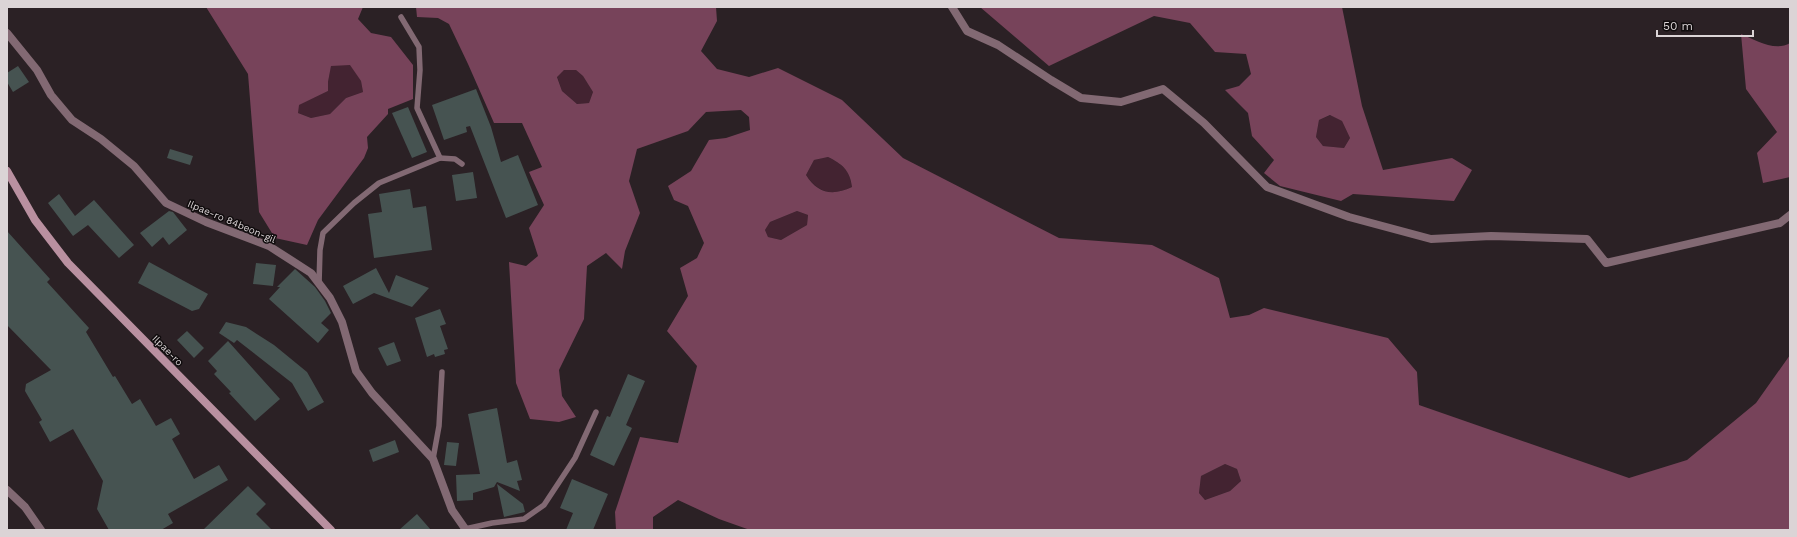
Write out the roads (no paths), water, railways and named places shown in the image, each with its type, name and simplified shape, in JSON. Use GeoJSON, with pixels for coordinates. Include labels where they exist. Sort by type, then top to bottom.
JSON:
{"type":"FeatureCollection","features":[{"type":"Feature","properties":{"kind":"street"},"geometry":{"type":"LineString","coordinates":[[952,7],[967,31],[998,45],[1081,98],[1121,102],[1163,89],[1204,123],[1267,187],[1350,217],[1431,239],[1491,236],[1587,239],[1606,263],[1780,224],[1790,215]]}},
{"type":"Feature","properties":{"kind":"street","name":"Ilpae-ro 84beon-gil"},"geometry":{"type":"LineString","coordinates":[[7,33],[37,70],[51,95],[72,120],[101,139],[134,166],[166,203],[206,222],[269,246],[311,273],[330,298],[342,322],[356,371],[372,393],[433,459],[452,510],[466,529]]}},
{"type":"Feature","properties":{"kind":"street","name":"Ilpae-ro"},"geometry":{"type":"LineString","coordinates":[[7,171],[35,220],[68,263],[331,530]]}},
{"type":"Feature","properties":{"kind":"street"},"geometry":{"type":"LineString","coordinates":[[7,490],[25,508],[40,530]]}},
{"type":"Feature","properties":{"kind":"lane"},"geometry":{"type":"LineString","coordinates":[[401,17],[419,47],[420,70],[418,108],[440,158]]}},
{"type":"Feature","properties":{"kind":"lane"},"geometry":{"type":"LineString","coordinates":[[319,284],[320,250],[323,233],[354,203],[379,183],[440,158],[455,159],[462,164]]}},
{"type":"Feature","properties":{"kind":"lane"},"geometry":{"type":"LineString","coordinates":[[433,459],[439,426],[442,372]]}},
{"type":"Feature","properties":{"kind":"lane"},"geometry":{"type":"LineString","coordinates":[[466,529],[492,523],[524,519],[544,505],[575,458],[596,412]]}}]}
